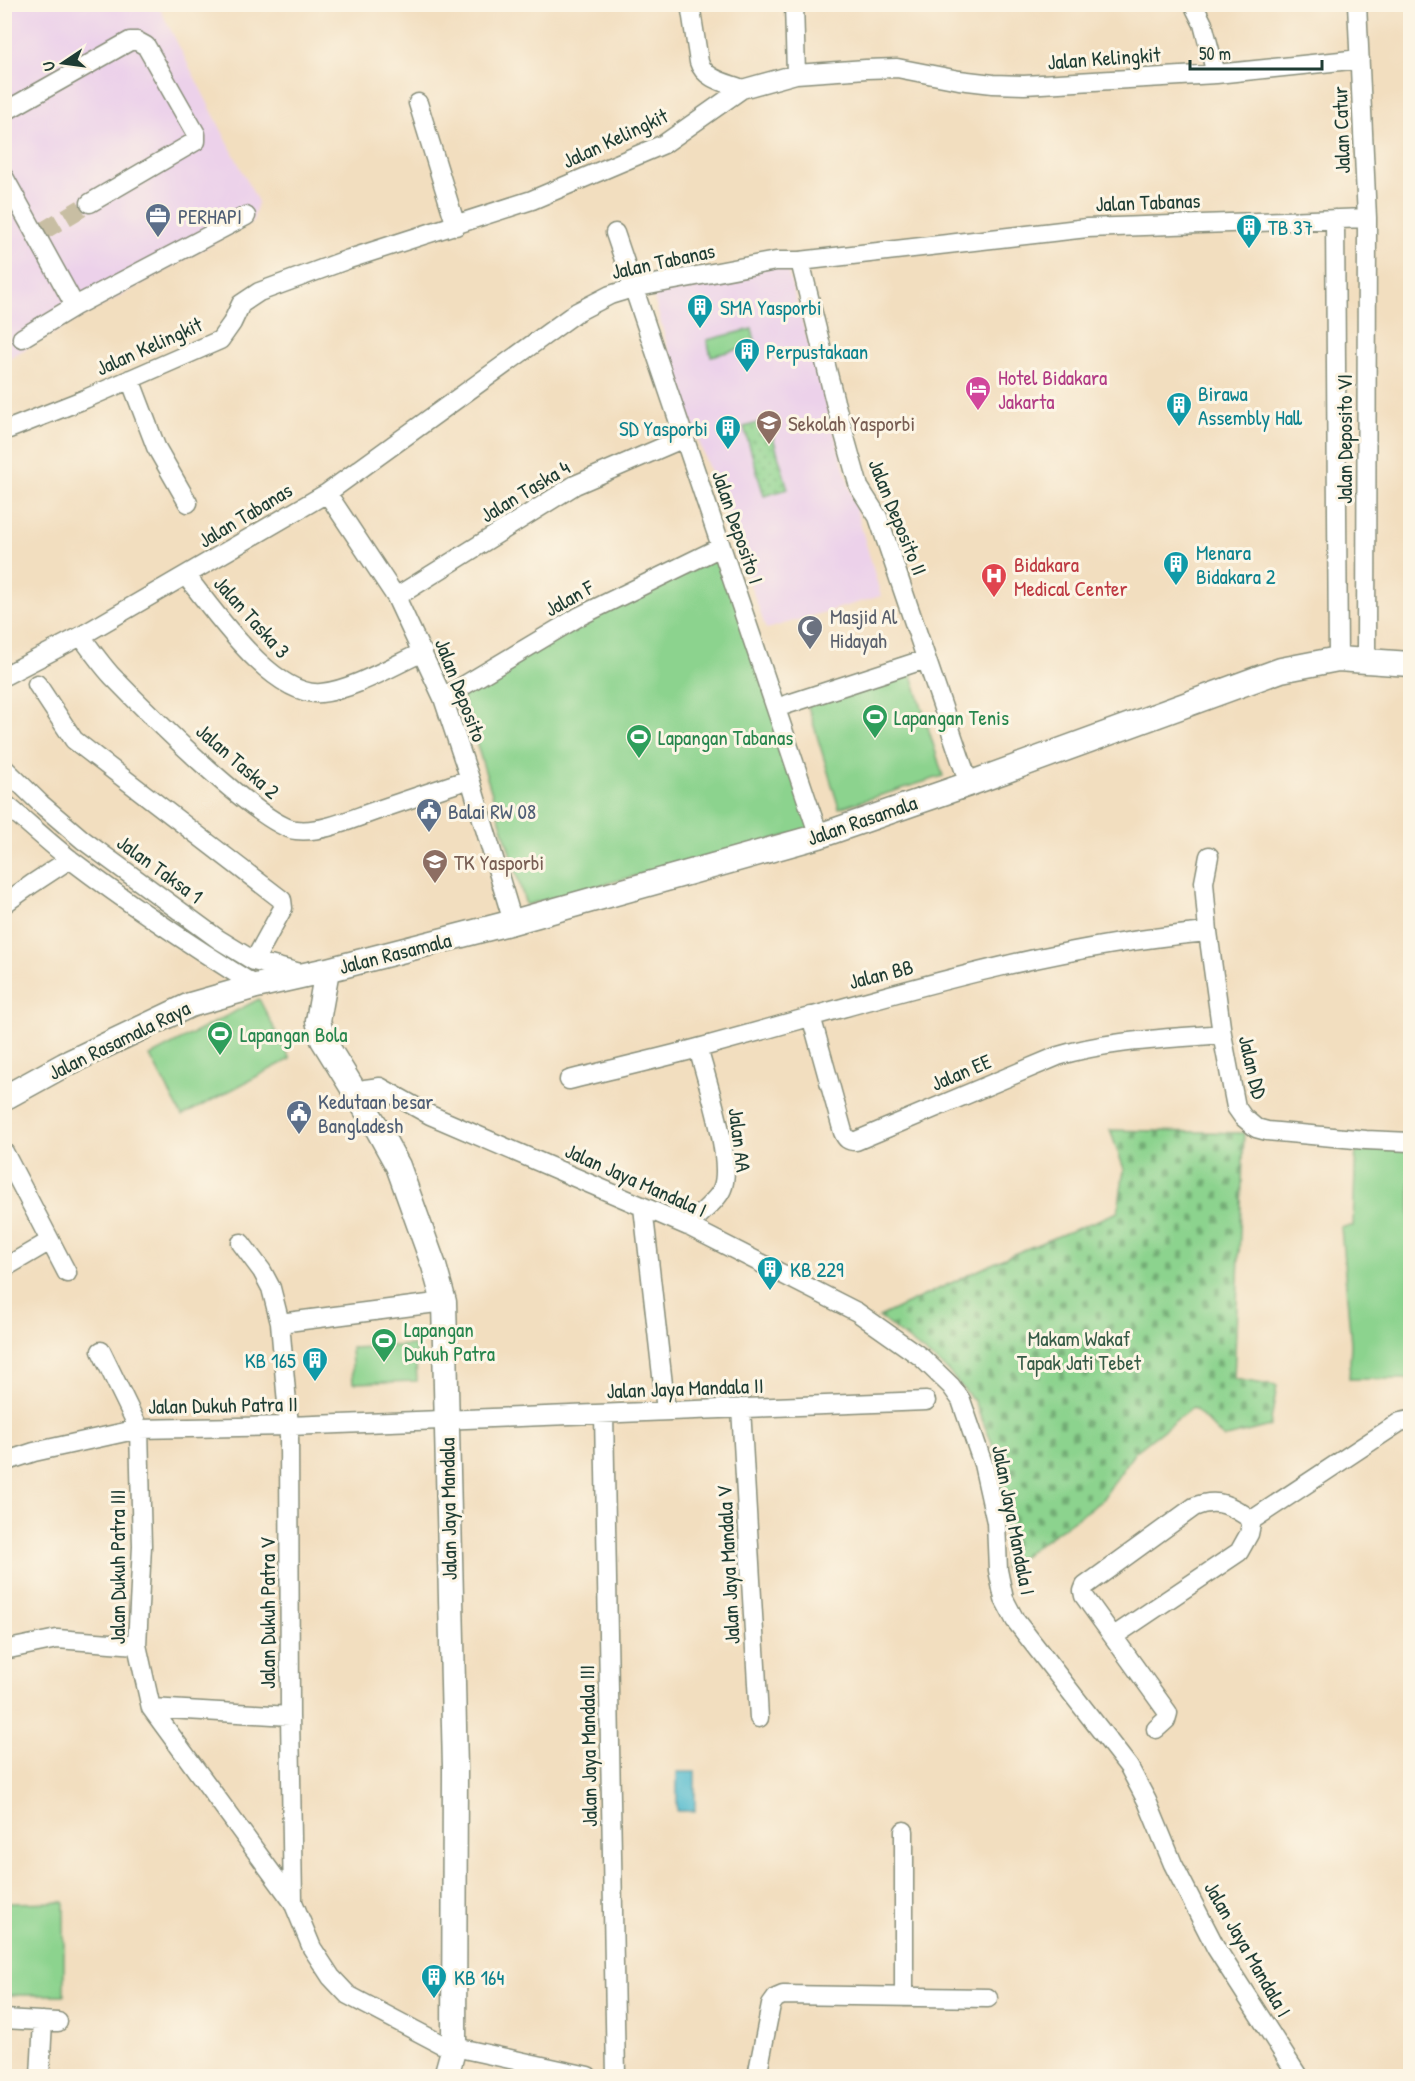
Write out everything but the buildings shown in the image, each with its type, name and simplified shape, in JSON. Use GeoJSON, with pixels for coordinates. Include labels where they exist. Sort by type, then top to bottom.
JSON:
{"type":"FeatureCollection","features":[{"type":"Feature","properties":{"kind":"street"},"geometry":{"type":"LineString","coordinates":[[690,4],[700,67],[705,73],[742,89]]}},
{"type":"Feature","properties":{"kind":"street"},"geometry":{"type":"LineString","coordinates":[[794,4],[796,74]]}},
{"type":"Feature","properties":{"kind":"street"},"geometry":{"type":"LineString","coordinates":[[1193,4],[1203,24],[1216,74]]}},
{"type":"Feature","properties":{"kind":"street","name":"Jalan Catur"},"geometry":{"type":"LineString","coordinates":[[1357,4],[1367,218]]}},
{"type":"Feature","properties":{"kind":"street"},"geometry":{"type":"LineString","coordinates":[[4,112],[130,41],[138,41],[146,46],[196,134],[196,141],[90,203]]}},
{"type":"Feature","properties":{"kind":"street","name":"Jalan Kelingkit"},"geometry":{"type":"LineString","coordinates":[[4,431],[220,340],[241,304],[259,292],[349,259],[532,200],[664,144],[742,89],[796,74],[897,68],[959,80],[1024,85],[1216,74],[1360,58]]}},
{"type":"Feature","properties":{"kind":"street"},"geometry":{"type":"LineString","coordinates":[[418,104],[456,226]]}},
{"type":"Feature","properties":{"kind":"street"},"geometry":{"type":"LineString","coordinates":[[4,177],[40,233],[75,306]]}},
{"type":"Feature","properties":{"kind":"street"},"geometry":{"type":"LineString","coordinates":[[22,338],[75,306],[246,216]]}},
{"type":"Feature","properties":{"kind":"street","name":"Jalan Tabanas"},"geometry":{"type":"LineString","coordinates":[[4,676],[81,636],[327,493],[577,312],[610,295],[633,288],[776,261],[800,261],[1087,228],[1367,218]]}},
{"type":"Feature","properties":{"kind":"street","name":"Jalan Deposito VI"},"geometry":{"type":"LineString","coordinates":[[1366,660],[1367,218]]}},
{"type":"Feature","properties":{"kind":"street","name":"Jalan Deposito VI"},"geometry":{"type":"LineString","coordinates":[[1335,219],[1338,659]]}},
{"type":"Feature","properties":{"kind":"street","name":"Jalan Deposito I"},"geometry":{"type":"LineString","coordinates":[[615,233],[819,836]]}},
{"type":"Feature","properties":{"kind":"street","name":"Jalan Deposito II"},"geometry":{"type":"LineString","coordinates":[[800,261],[859,487],[878,517],[969,784]]}},
{"type":"Feature","properties":{"kind":"street"},"geometry":{"type":"LineString","coordinates":[[130,379],[156,447],[188,503]]}},
{"type":"Feature","properties":{"kind":"street","name":"Jalan Taska 4"},"geometry":{"type":"LineString","coordinates":[[396,597],[575,485],[684,438]]}},
{"type":"Feature","properties":{"kind":"street","name":"Jalan Deposito"},"geometry":{"type":"LineString","coordinates":[[327,493],[396,597],[443,698],[470,778],[513,922]]}},
{"type":"Feature","properties":{"kind":"street","name":"Jalan F"},"geometry":{"type":"LineString","coordinates":[[443,698],[580,616],[721,547]]}},
{"type":"Feature","properties":{"kind":"street","name":"Jalan Taska 3"},"geometry":{"type":"LineString","coordinates":[[186,576],[249,653],[278,679],[294,687],[321,693],[359,682],[423,652]]}},
{"type":"Feature","properties":{"kind":"street","name":"Jalan Taska 2"},"geometry":{"type":"LineString","coordinates":[[81,636],[111,675],[203,764],[249,805],[273,822],[294,830],[310,830],[335,824],[470,778]]}},
{"type":"Feature","properties":{"kind":"street"},"geometry":{"type":"LineString","coordinates":[[776,708],[926,659]]}},
{"type":"Feature","properties":{"kind":"street","name":"Jalan Rasamala"},"geometry":{"type":"LineString","coordinates":[[318,972],[513,922],[819,836],[1281,670],[1338,659],[1410,664]]}},
{"type":"Feature","properties":{"kind":"street"},"geometry":{"type":"LineString","coordinates":[[37,684],[74,740],[282,900],[283,909],[254,961]]}},
{"type":"Feature","properties":{"kind":"street","name":"Jalan Taksa 1"},"geometry":{"type":"LineString","coordinates":[[4,768],[83,840],[218,939],[254,961],[278,969],[318,972]]}},
{"type":"Feature","properties":{"kind":"street"},"geometry":{"type":"LineString","coordinates":[[4,803],[70,859],[176,935],[256,986]]}},
{"type":"Feature","properties":{"kind":"street","name":"Jalan DD"},"geometry":{"type":"LineString","coordinates":[[1209,856],[1204,882],[1208,932],[1222,1034],[1236,1107],[1256,1128],[1267,1131],[1410,1142]]}},
{"type":"Feature","properties":{"kind":"street"},"geometry":{"type":"LineString","coordinates":[[4,904],[70,859]]}},
{"type":"Feature","properties":{"kind":"street","name":"Jalan BB"},"geometry":{"type":"LineString","coordinates":[[569,1080],[977,973],[1054,956],[1172,935],[1208,932]]}},
{"type":"Feature","properties":{"kind":"street","name":"Jalan Rasamala Raya"},"geometry":{"type":"LineString","coordinates":[[4,1098],[160,1017],[190,1005],[256,986],[318,972]]}},
{"type":"Feature","properties":{"kind":"street","name":"Jalan Jaya Mandala"},"geometry":{"type":"LineString","coordinates":[[318,972],[318,1020],[323,1040],[398,1166],[434,1266],[444,1302],[455,1768],[454,2047],[446,2076]]}},
{"type":"Feature","properties":{"kind":"street","name":"Jalan EE"},"geometry":{"type":"LineString","coordinates":[[811,1016],[843,1132],[850,1141],[856,1141],[1058,1056],[1083,1048],[1222,1034]]}},
{"type":"Feature","properties":{"kind":"street","name":"Jalan AA"},"geometry":{"type":"LineString","coordinates":[[688,1226],[722,1191],[726,1176],[713,1103],[698,1048]]}},
{"type":"Feature","properties":{"kind":"street","name":"Jalan Jaya Mandala I"},"geometry":{"type":"LineString","coordinates":[[357,1096],[365,1089],[380,1087],[430,1115],[688,1226],[857,1312],[921,1357],[951,1386],[961,1400],[983,1464],[996,1522],[998,1570],[1004,1599],[1015,1620],[1129,1767],[1148,1801],[1173,1864],[1216,1948],[1298,2076]]}},
{"type":"Feature","properties":{"kind":"street"},"geometry":{"type":"LineString","coordinates":[[4,1152],[67,1273]]}},
{"type":"Feature","properties":{"kind":"street"},"geometry":{"type":"LineString","coordinates":[[643,1207],[666,1411]]}},
{"type":"Feature","properties":{"kind":"street"},"geometry":{"type":"LineString","coordinates":[[4,1268],[50,1241]]}},
{"type":"Feature","properties":{"kind":"street","name":"Jalan Dukuh Patra V"},"geometry":{"type":"LineString","coordinates":[[241,1244],[262,1271],[271,1288],[280,1323],[289,1426],[290,1716],[294,1902]]}},
{"type":"Feature","properties":{"kind":"street"},"geometry":{"type":"LineString","coordinates":[[280,1323],[444,1302]]}},
{"type":"Feature","properties":{"kind":"street"},"geometry":{"type":"LineString","coordinates":[[101,1351],[139,1429]]}},
{"type":"Feature","properties":{"kind":"street","name":"Jalan Jaya Mandala II"},"geometry":{"type":"LineString","coordinates":[[446,1420],[926,1401]]}},
{"type":"Feature","properties":{"kind":"street","name":"Jalan Jaya Mandala V"},"geometry":{"type":"LineString","coordinates":[[741,1408],[759,1718]]}},
{"type":"Feature","properties":{"kind":"street","name":"Jalan Jaya Mandala III"},"geometry":{"type":"LineString","coordinates":[[604,1414],[616,2076]]}},
{"type":"Feature","properties":{"kind":"street","name":"Jalan Dukuh Patra II"},"geometry":{"type":"LineString","coordinates":[[4,1462],[34,1452],[139,1429],[446,1420]]}},
{"type":"Feature","properties":{"kind":"street"},"geometry":{"type":"LineString","coordinates":[[1114,1636],[1239,1551],[1249,1534],[1252,1520],[1400,1422],[1410,1420]]}},
{"type":"Feature","properties":{"kind":"street","name":"Jalan Dukuh Patra III"},"geometry":{"type":"LineString","coordinates":[[139,1429],[142,1546],[137,1645],[151,1708]]}},
{"type":"Feature","properties":{"kind":"street"},"geometry":{"type":"LineString","coordinates":[[1156,1729],[1166,1720],[1168,1713],[1084,1596],[1083,1591],[1089,1583],[1194,1507],[1216,1502],[1229,1505],[1252,1520]]}},
{"type":"Feature","properties":{"kind":"street"},"geometry":{"type":"LineString","coordinates":[[4,1650],[57,1639],[137,1645]]}},
{"type":"Feature","properties":{"kind":"street"},"geometry":{"type":"LineString","coordinates":[[151,1708],[294,1902],[312,1948],[331,1977],[348,1995],[441,2044],[588,2076]]}},
{"type":"Feature","properties":{"kind":"street"},"geometry":{"type":"LineString","coordinates":[[151,1708],[290,1716]]}},
{"type":"Feature","properties":{"kind":"street"},"geometry":{"type":"LineString","coordinates":[[904,1832],[904,1997]]}},
{"type":"Feature","properties":{"kind":"street"},"geometry":{"type":"LineString","coordinates":[[758,2076],[771,2005],[783,1995],[988,1998]]}},
{"type":"Feature","properties":{"kind":"street"},"geometry":{"type":"LineString","coordinates":[[4,2019],[50,2021],[39,2076]]}},
{"type":"Feature","properties":{"kind":"shaded area"},"geometry":{"type":"Polygon","coordinates":[[[4,5],[158,5],[258,202],[253,221],[9,358],[4,350],[4,5]]]}},
{"type":"Feature","properties":{"kind":"shaded area","name":"Sekolah Yasporbi"},"geometry":{"type":"Polygon","coordinates":[[[785,262],[881,596],[766,629],[676,377],[652,291],[785,262]]]}},
{"type":"Feature","properties":{"kind":"green space"},"geometry":{"type":"Polygon","coordinates":[[[752,329],[756,345],[711,356],[707,340],[752,329]]]}},
{"type":"Feature","properties":{"kind":"green space"},"geometry":{"type":"Polygon","coordinates":[[[768,420],[788,489],[764,496],[744,427],[768,420]]]}},
{"type":"Feature","properties":{"kind":"green space","name":"Lapangan Tabanas"},"geometry":{"type":"Polygon","coordinates":[[[727,554],[820,827],[526,905],[461,693],[577,623],[727,554]]]}},
{"type":"Feature","properties":{"kind":"green space","name":"Lapangan Tenis"},"geometry":{"type":"Polygon","coordinates":[[[911,672],[943,776],[839,808],[807,703],[911,672]]]}},
{"type":"Feature","properties":{"kind":"green space","name":"Lapangan Bola"},"geometry":{"type":"Polygon","coordinates":[[[259,999],[290,1059],[182,1116],[150,1056],[259,999]]]}},
{"type":"Feature","properties":{"kind":"green space","name":"Makam Wakaf Tapak Jati Tebet"},"geometry":{"type":"Polygon","coordinates":[[[1110,1130],[1244,1133],[1234,1379],[1277,1386],[1270,1426],[1223,1438],[1193,1407],[1135,1452],[1101,1501],[1004,1569],[1005,1512],[993,1445],[974,1401],[947,1370],[879,1317],[1011,1255],[1118,1212],[1124,1169],[1110,1130]]]}},
{"type":"Feature","properties":{"kind":"green space"},"geometry":{"type":"Polygon","coordinates":[[[1356,1144],[1410,1149],[1410,1384],[1408,1379],[1349,1379],[1351,1344],[1341,1227],[1353,1226],[1356,1144]]]}},
{"type":"Feature","properties":{"kind":"green space","name":"Lapangan Dukuh Patra"},"geometry":{"type":"Polygon","coordinates":[[[415,1345],[417,1381],[353,1383],[351,1348],[415,1345]]]}},
{"type":"Feature","properties":{"kind":"green space"},"geometry":{"type":"Polygon","coordinates":[[[64,1902],[64,1995],[5,1995],[5,1903],[64,1902]]]}},
{"type":"Feature","properties":{"kind":"water"},"geometry":{"type":"Polygon","coordinates":[[[677,1772],[695,1772],[695,1811],[677,1811],[677,1772]]]}},
{"type":"Feature","properties":{"kind":"tunnel"},"geometry":{"type":"LineString","coordinates":[[43,231],[90,203]]}},
{"type":"Feature","properties":{"kind":"place","name":"PERHAPI"},"geometry":{"type":"Point","coordinates":[158,239]}},
{"type":"Feature","properties":{"kind":"place","name":"TB 37"},"geometry":{"type":"Point","coordinates":[1249,250]}},
{"type":"Feature","properties":{"kind":"place","name":"SMA Yasporbi"},"geometry":{"type":"Point","coordinates":[700,330]}},
{"type":"Feature","properties":{"kind":"place","name":"Perpustakaan"},"geometry":{"type":"Point","coordinates":[747,374]}},
{"type":"Feature","properties":{"kind":"place","name":"Hotel Bidakara Jakarta"},"geometry":{"type":"Point","coordinates":[978,412]}},
{"type":"Feature","properties":{"kind":"place","name":"Birawa Assembly Hall"},"geometry":{"type":"Point","coordinates":[1179,428]}},
{"type":"Feature","properties":{"kind":"place","name":"Sekolah Yasporbi"},"geometry":{"type":"Point","coordinates":[769,446]}},
{"type":"Feature","properties":{"kind":"place","name":"SD Yasporbi"},"geometry":{"type":"Point","coordinates":[728,451]}},
{"type":"Feature","properties":{"kind":"place","name":"Menara Bidakara 2"},"geometry":{"type":"Point","coordinates":[1176,587]}},
{"type":"Feature","properties":{"kind":"place","name":"Bidakara Medical Center"},"geometry":{"type":"Point","coordinates":[994,599]}},
{"type":"Feature","properties":{"kind":"place","name":"Masjid Al Hidayah"},"geometry":{"type":"Point","coordinates":[810,651]}},
{"type":"Feature","properties":{"kind":"place","name":"Lapangan Tenis"},"geometry":{"type":"Point","coordinates":[875,740]}},
{"type":"Feature","properties":{"kind":"place","name":"Lapangan Tabanas"},"geometry":{"type":"Point","coordinates":[639,760]}},
{"type":"Feature","properties":{"kind":"place","name":"Balai RW 08"},"geometry":{"type":"Point","coordinates":[429,834]}},
{"type":"Feature","properties":{"kind":"place","name":"TK Yasporbi"},"geometry":{"type":"Point","coordinates":[435,885]}},
{"type":"Feature","properties":{"kind":"place","name":"Lapangan Bola"},"geometry":{"type":"Point","coordinates":[220,1057]}},
{"type":"Feature","properties":{"kind":"place","name":"Kedutaan besar Bangladesh"},"geometry":{"type":"Point","coordinates":[299,1136]}},
{"type":"Feature","properties":{"kind":"place","name":"KB 229"},"geometry":{"type":"Point","coordinates":[770,1292]}},
{"type":"Feature","properties":{"kind":"place","name":"Lapangan Dukuh Patra"},"geometry":{"type":"Point","coordinates":[384,1364]}},
{"type":"Feature","properties":{"kind":"place","name":"KB 165"},"geometry":{"type":"Point","coordinates":[315,1383]}},
{"type":"Feature","properties":{"kind":"place","name":"KB 164"},"geometry":{"type":"Point","coordinates":[434,2000]}}]}
